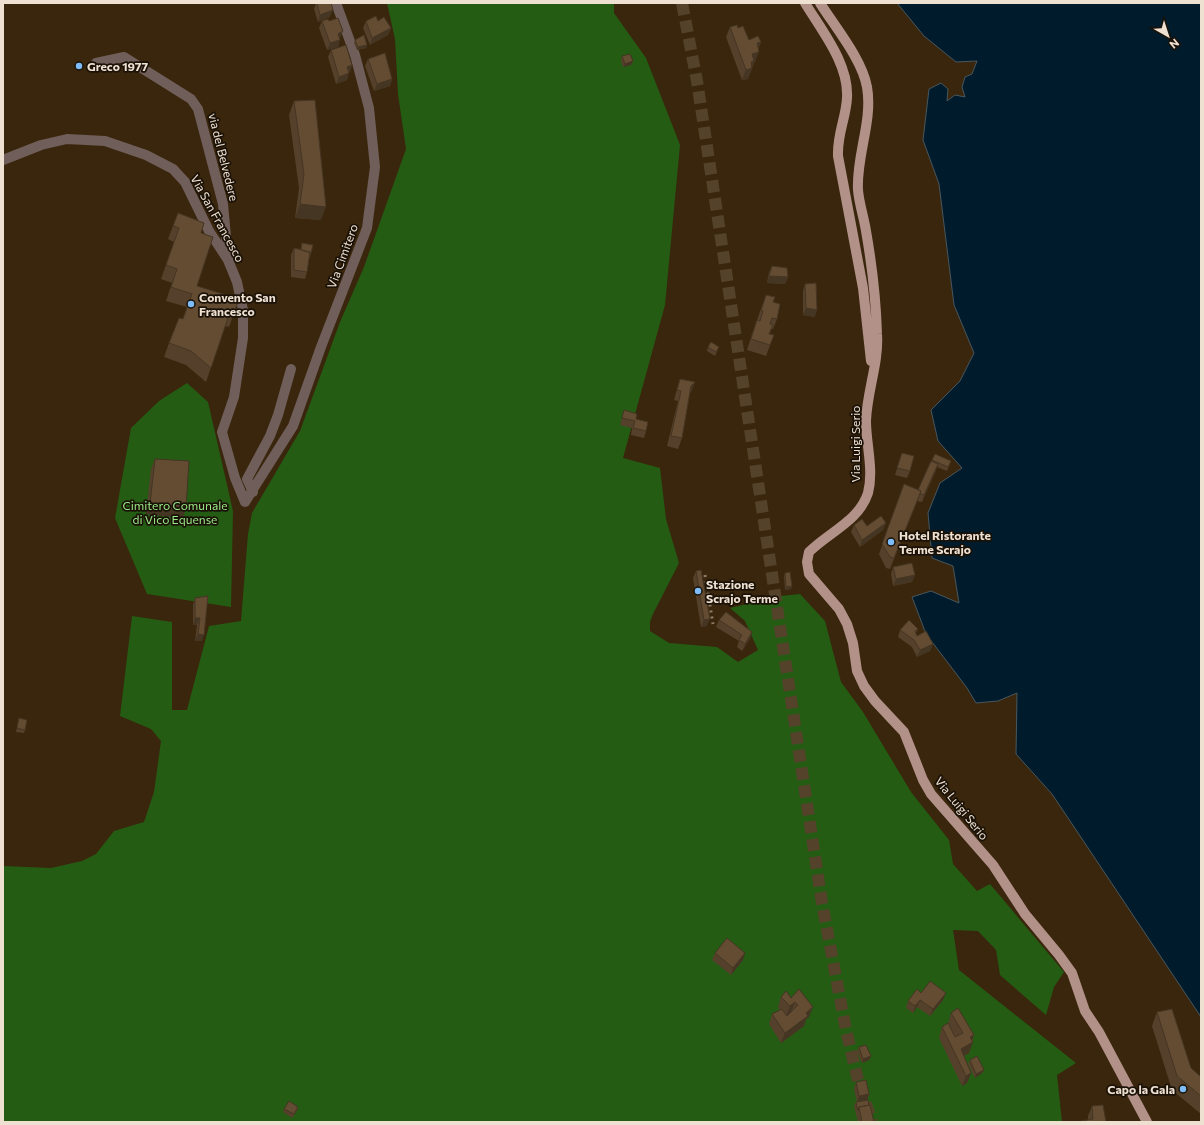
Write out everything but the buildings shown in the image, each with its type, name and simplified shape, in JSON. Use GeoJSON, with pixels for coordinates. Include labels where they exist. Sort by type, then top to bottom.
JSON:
{"type":"FeatureCollection","features":[{"type":"Feature","properties":{"kind":"main road"},"geometry":{"type":"LineString","coordinates":[[805,3],[834,52],[846,85],[847,98],[839,133],[838,156],[863,288],[872,378]]}},
{"type":"Feature","properties":{"kind":"main road","name":"Via Luigi Serio"},"geometry":{"type":"LineString","coordinates":[[820,3],[858,63],[867,86],[868,107],[858,190],[866,232],[876,314],[877,342],[867,406],[866,436],[871,475],[867,493],[859,511],[809,552],[806,562],[809,574],[839,609],[847,624],[853,643],[857,671],[864,686],[875,701],[904,732],[912,747],[923,780],[931,794],[993,865],[1025,914],[1072,973],[1085,1011],[1099,1032],[1124,1082],[1147,1122]]}},
{"type":"Feature","properties":{"kind":"street","name":"Via Cimitero"},"geometry":{"type":"LineString","coordinates":[[246,502],[293,426],[321,347],[367,228],[375,167],[369,108],[355,55],[336,3]]}},
{"type":"Feature","properties":{"kind":"street","name":"via del Belvedere"},"geometry":{"type":"LineString","coordinates":[[96,63],[124,57],[191,99],[198,109],[222,204],[228,260]]}},
{"type":"Feature","properties":{"kind":"street","name":"Via San Francesco"},"geometry":{"type":"LineString","coordinates":[[3,160],[41,146],[67,139],[105,141],[146,155],[174,169],[185,182],[209,231],[228,260],[237,282],[243,310],[243,338],[234,397],[222,432],[235,478],[246,502]]}},
{"type":"Feature","properties":{"kind":"street"},"geometry":{"type":"LineString","coordinates":[[253,492],[247,479],[273,429],[291,369]]}},
{"type":"Feature","properties":{"kind":"green space"},"geometry":{"type":"Polygon","coordinates":[[[387,3],[614,3],[614,13],[646,58],[680,145],[665,305],[623,458],[660,468],[666,519],[679,563],[653,614],[650,622],[650,631],[669,643],[717,647],[738,662],[758,650],[745,621],[730,608],[781,596],[800,594],[825,621],[841,682],[863,712],[911,792],[949,840],[953,864],[977,891],[990,884],[1064,972],[1054,987],[1046,1015],[1000,975],[996,950],[978,931],[953,930],[959,970],[1076,1063],[1057,1075],[1062,1122],[3,1122],[3,866],[51,868],[82,861],[96,854],[114,831],[144,822],[154,792],[161,741],[151,729],[120,716],[132,616],[172,622],[172,710],[187,710],[209,626],[241,621],[248,534],[252,513],[300,431],[340,322],[364,267],[406,149],[398,94],[395,39],[387,3]]]}},
{"type":"Feature","properties":{"kind":"green space","name":"Cimitero Comunale di Vico Equense"},"geometry":{"type":"Polygon","coordinates":[[[187,383],[208,402],[233,511],[231,607],[147,594],[115,518],[131,428],[159,401],[187,383]]]}},
{"type":"Feature","properties":{"kind":"water"},"geometry":{"type":"Polygon","coordinates":[[[897,3],[1201,3],[1201,1017],[1052,794],[1016,754],[1017,693],[998,701],[976,703],[967,688],[926,634],[912,597],[931,591],[959,603],[953,566],[932,558],[928,513],[940,483],[962,468],[938,441],[931,410],[960,381],[974,353],[954,305],[939,184],[923,140],[929,89],[941,83],[948,89],[947,101],[955,95],[965,97],[962,87],[965,77],[972,74],[977,61],[956,62],[924,36],[897,3]]]}},
{"type":"Feature","properties":{"kind":"tunnel"},"geometry":{"type":"LineString","coordinates":[[682,3],[697,81],[822,903],[846,1030],[858,1080],[872,1122]]}},
{"type":"Feature","properties":{"kind":"railway"},"geometry":{"type":"LineString","coordinates":[[705,575],[713,624]]}},
{"type":"Feature","properties":{"kind":"place","name":"Greco 1977"},"geometry":{"type":"Point","coordinates":[79,66]}},
{"type":"Feature","properties":{"kind":"place","name":"Convento San Francesco"},"geometry":{"type":"Point","coordinates":[191,304]}},
{"type":"Feature","properties":{"kind":"place","name":"Hotel Ristorante Terme Scrajo"},"geometry":{"type":"Point","coordinates":[891,542]}},
{"type":"Feature","properties":{"kind":"place","name":"Stazione Scrajo Terme"},"geometry":{"type":"Point","coordinates":[698,591]}},
{"type":"Feature","properties":{"kind":"place","name":"Capo la Gala"},"geometry":{"type":"Point","coordinates":[1183,1089]}}]}
